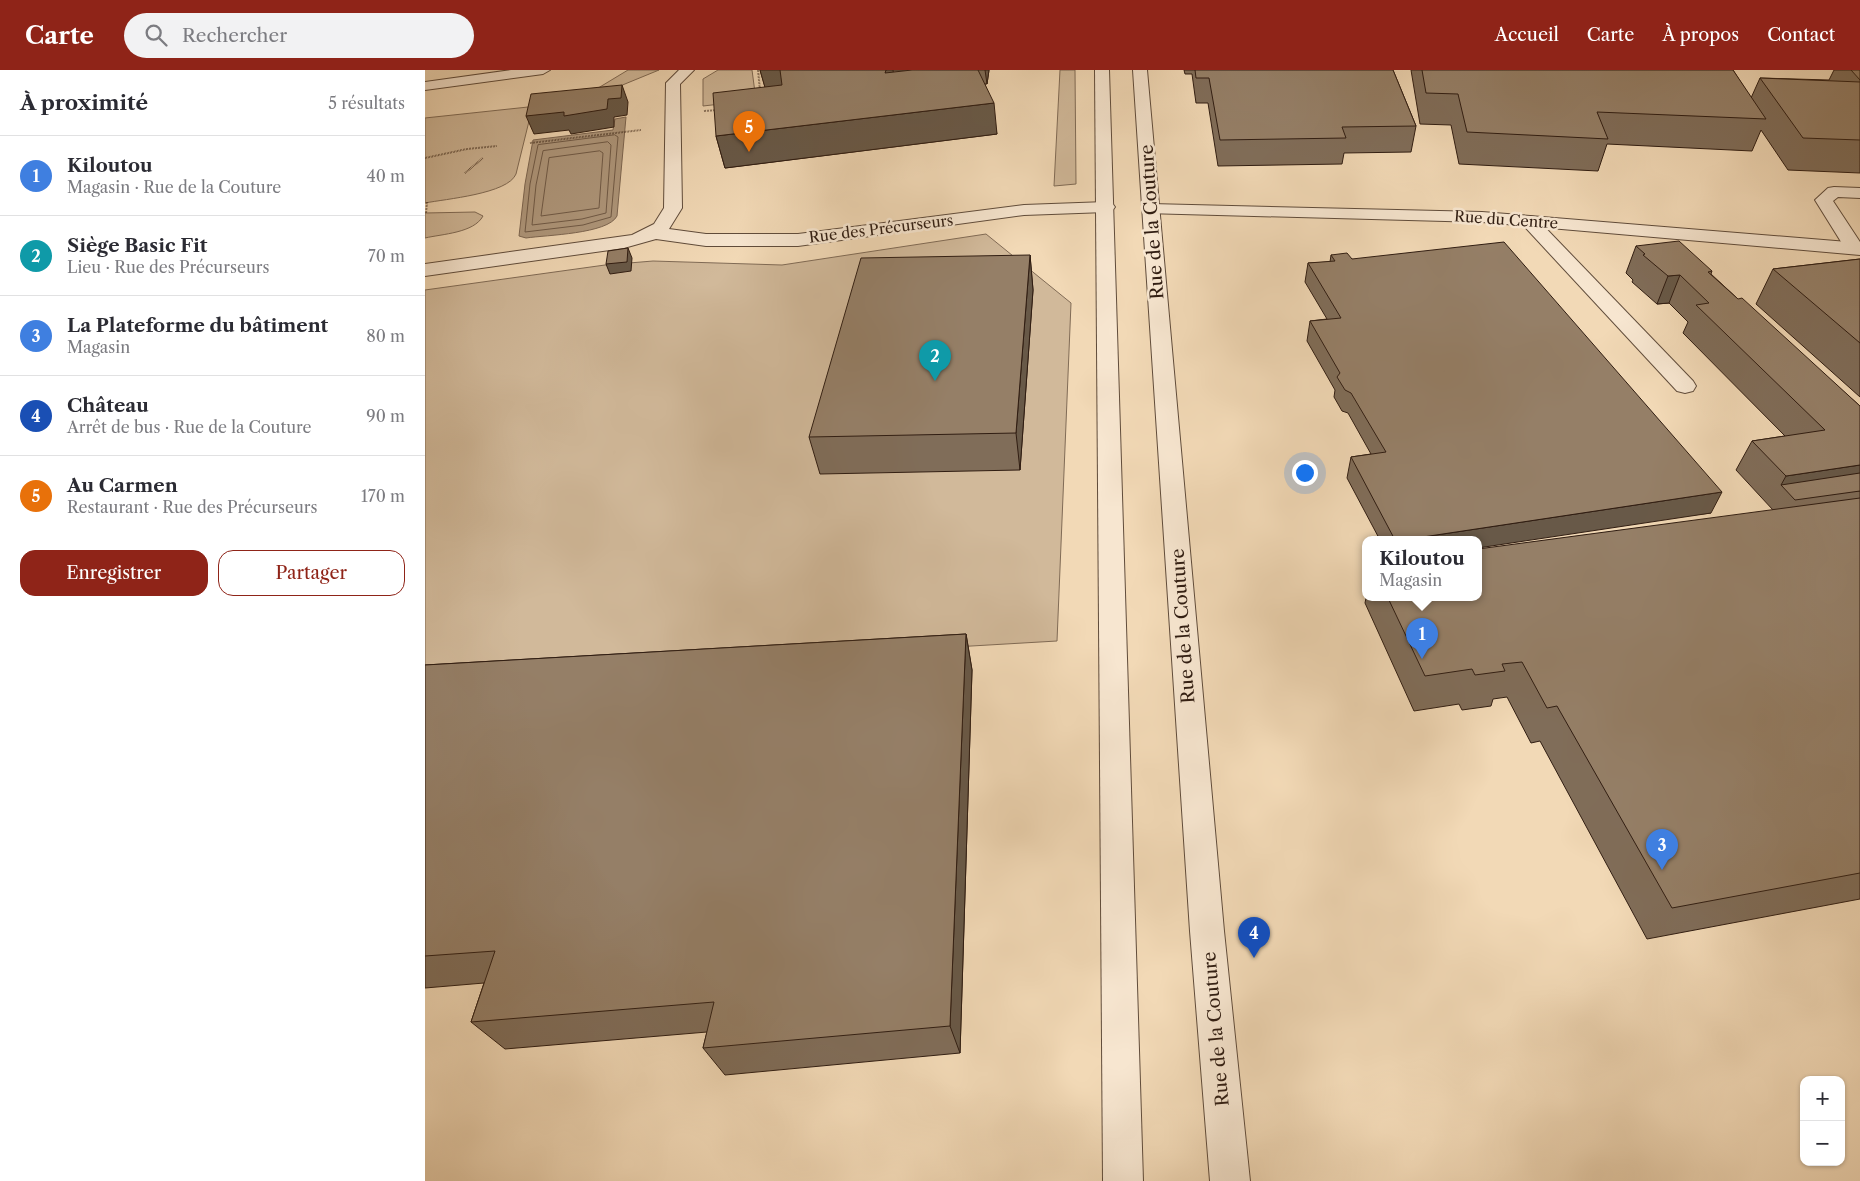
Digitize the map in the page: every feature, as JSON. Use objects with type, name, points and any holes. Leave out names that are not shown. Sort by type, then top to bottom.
[{"type":"street","points":[[425,86],[543,70]]},
{"type":"street","points":[[655,233],[668,222],[673,208],[673,85],[677,78],[687,70]]},
{"type":"street","points":[[1102,70],[1123,1181]]},
{"type":"street","name":"Rue de la Couture","points":[[1140,70],[1207,931],[1230,1181]]},
{"type":"street","points":[[1857,249],[1824,200],[1834,192],[1860,193]]},
{"type":"street","name":"Rue des Précurseurs","points":[[425,270],[624,242],[655,233],[706,240],[798,240],[1024,210],[1106,207]]},
{"type":"street","name":"Rue du Centre","points":[[1151,208],[1454,216],[1529,220],[1857,249]]},
{"type":"street","points":[[1529,220],[1685,386]]},
{"type":"path","points":[[758,70],[761,96]]},
{"type":"path","points":[[696,112],[724,109]]},
{"type":"path","points":[[530,143],[638,130]]},
{"type":"path","points":[[425,158],[497,146]]},
{"type":"path","points":[[465,173],[483,158]]},
{"type":"path","points":[[426,213],[427,202]]},
{"type":"shaded area","points":[[628,70],[659,70],[581,102],[531,113],[516,174],[511,181],[475,195],[425,203],[425,118],[575,102]]},
{"type":"shaded area","points":[[718,70],[752,70],[756,100],[703,106],[703,79]]},
{"type":"shaded area","points":[[1060,70],[1075,70],[1076,184],[1054,186]]},
{"type":"shaded area","points":[[475,212],[483,216],[473,226],[457,232],[425,238],[425,213]]},
{"type":"shaded area","points":[[986,234],[1071,303],[1057,641],[425,678],[425,290],[605,265],[653,261],[782,265]]},
{"type":"water","points":[[626,117],[617,216],[602,227],[576,233],[526,238],[519,236],[525,184],[533,140],[613,130],[615,119]]},
{"type":"building","points":[[780,70],[886,70],[885,73],[912,70],[978,70],[994,103],[716,136],[713,93],[782,85]]},
{"type":"building","points":[[1195,70],[1393,70],[1416,126],[1342,127],[1346,138],[1220,140],[1209,78],[1196,78]]},
{"type":"building","points":[[1422,70],[1733,70],[1766,119],[1597,112],[1608,139],[1467,132],[1458,94],[1426,93]]},
{"type":"building","points":[[1851,70],[1860,70],[1860,80]]},
{"type":"building","points":[[1760,78],[1860,82],[1860,140],[1803,138]]},
{"type":"building","points":[[622,85],[621,98],[608,99],[607,109],[564,116],[564,112],[526,116],[531,94]]},
{"type":"building","points":[[1679,241],[1712,271],[1708,272],[1738,299],[1742,298],[1860,406],[1860,465],[1786,476],[1752,441],[1825,430],[1696,305],[1709,303],[1680,275],[1668,276],[1643,255],[1645,254],[1636,246]]},
{"type":"building","points":[[1504,242],[1722,492],[1430,536],[1393,536],[1351,457],[1386,452],[1351,393],[1345,390],[1337,377],[1340,373],[1310,321],[1341,318],[1308,263],[1335,261],[1331,255],[1347,253],[1352,259]]},
{"type":"building","points":[[628,248],[627,262],[606,264],[608,251]]},
{"type":"building","points":[[1030,255],[1016,433],[809,437],[861,258]]},
{"type":"building","points":[[1860,259],[1860,343],[1773,269]]},
{"type":"building","points":[[1860,473],[1860,491],[1795,500],[1781,485]]},
{"type":"building","points":[[1860,498],[1860,873],[1672,908],[1557,706],[1547,708],[1522,662],[1502,664],[1505,671],[1475,675],[1472,669],[1425,676],[1389,601],[1482,601],[1482,548]]},
{"type":"building","points":[[966,634],[950,1026],[703,1048],[714,1002],[471,1022],[495,951],[425,956],[425,665]]},
{"type":"place","name":"Au Carmen","points":[[749,152]]},
{"type":"place","name":"Siège Basic Fit","points":[[935,381]]},
{"type":"place","name":"Kiloutou","points":[[1422,659]]},
{"type":"place","name":"La Plateforme du bâtiment","points":[[1662,870]]},
{"type":"place","name":"Château","points":[[1254,958]]}]
